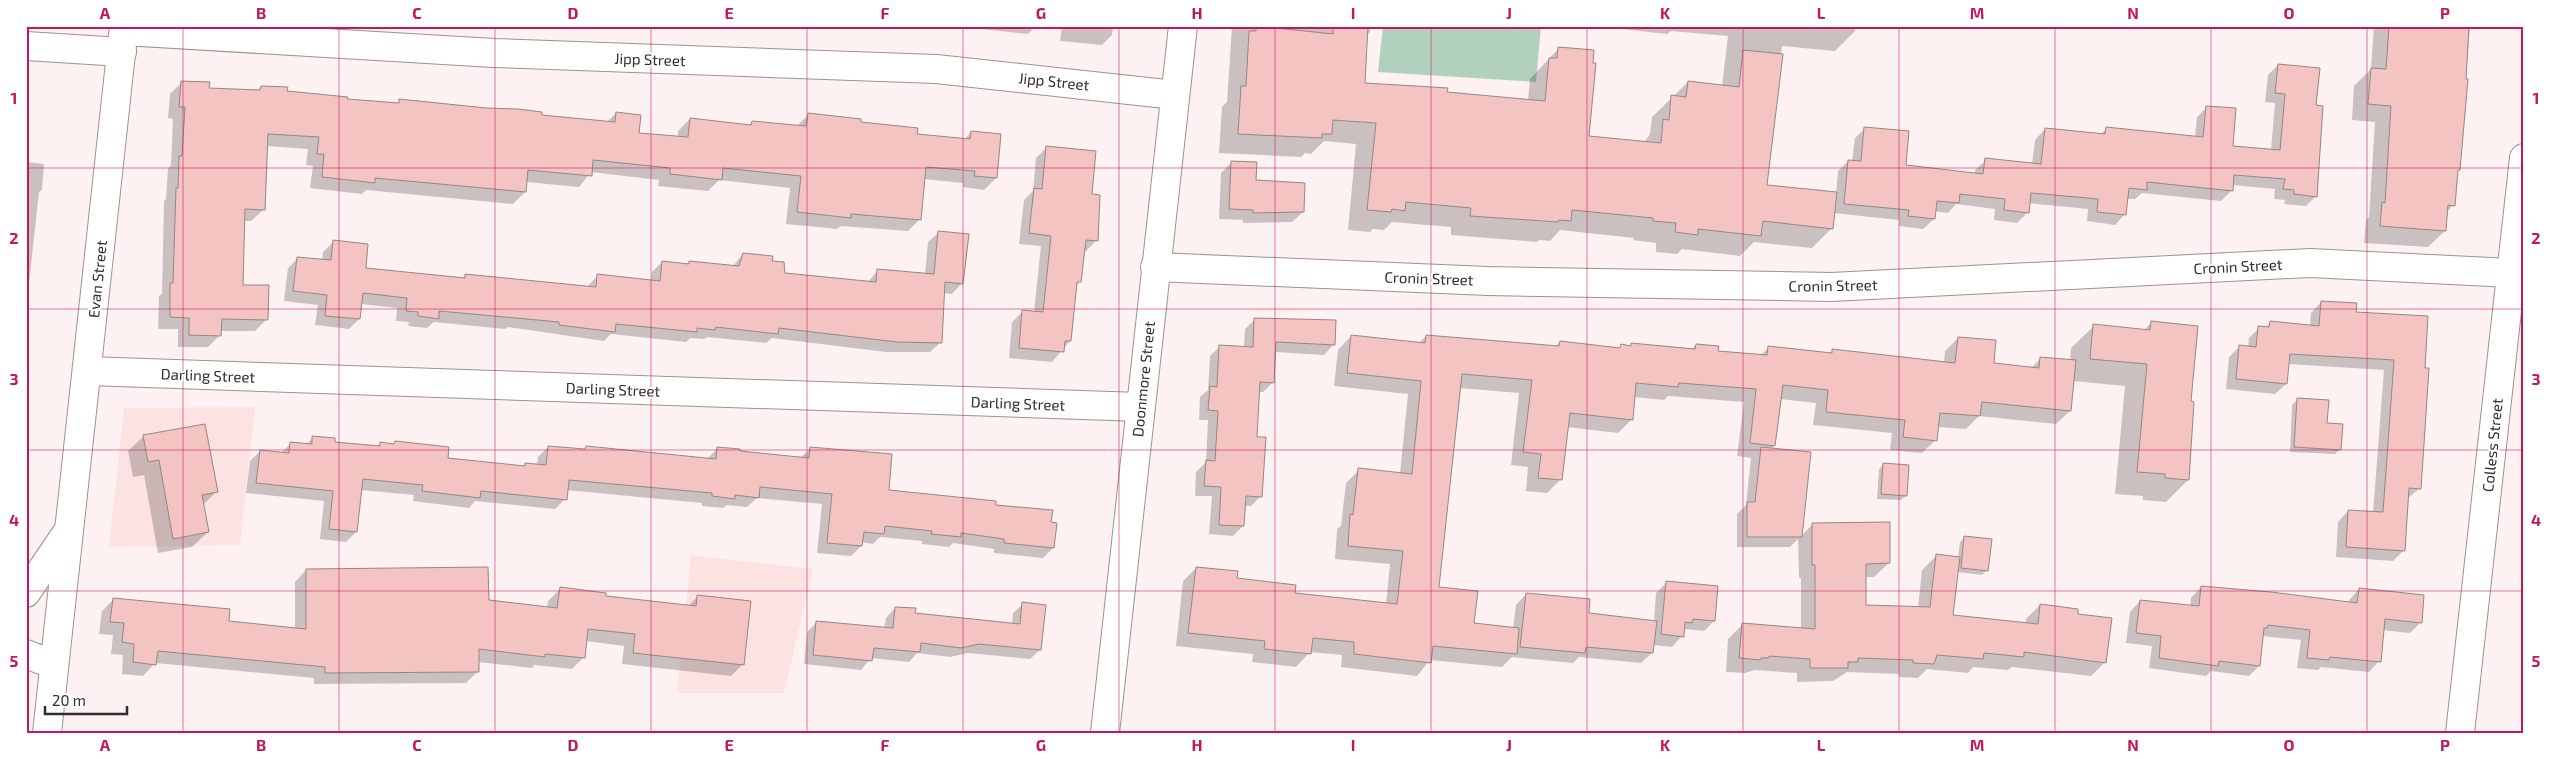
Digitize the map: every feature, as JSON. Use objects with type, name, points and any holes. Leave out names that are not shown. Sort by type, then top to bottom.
[{"type":"street","name":"Doonmore Street","points":[[1105,733],[1183,26]]},
{"type":"street","name":"Jipp Street","points":[[26,46],[123,36],[494,53],[955,70],[1175,95]]},
{"type":"street","name":"Evan Street","points":[[47,733],[123,36]]},
{"type":"street","name":"Colless Street","points":[[2460,733],[2511,273],[2521,209],[2524,158]]},
{"type":"street","name":"Cronin Street","points":[[1155,267],[1488,281],[1832,287],[2310,263],[2511,273]]},
{"type":"street","name":"Darling Street","points":[[87,371],[1140,407]]},
{"type":"street","name":"Evan Street","points":[[26,593],[68,532]]},
{"type":"street","points":[[26,654],[54,665]]},
{"type":"shaded area","points":[[255,407],[240,545],[109,547],[124,408]]},
{"type":"shaded area","points":[[691,555],[813,569],[784,693],[677,693]]},
{"type":"green space","points":[[1383,26],[1541,26],[1536,82],[1378,72]]},
{"type":"building","points":[[1256,26],[1333,34],[1333,26],[1368,26],[1365,83],[1448,88],[1447,92],[1545,101],[1549,58],[1557,58],[1558,47],[1594,50],[1593,63],[1596,63],[1589,136],[1661,143],[1663,119],[1669,120],[1671,95],[1686,97],[1688,81],[1739,87],[1743,50],[1783,54],[1767,185],[1837,192],[1833,229],[1763,221],[1761,236],[1698,229],[1698,235],[1675,232],[1676,223],[1653,221],[1653,218],[1572,210],[1571,221],[1559,220],[1558,222],[1470,216],[1471,208],[1406,202],[1405,211],[1392,209],[1391,212],[1367,210],[1376,123],[1333,120],[1332,134],[1322,134],[1322,138],[1238,134],[1241,86],[1246,86],[1249,31],[1256,31]]},
{"type":"building","points":[[2389,26],[2469,26],[2466,79],[2468,79],[2460,170],[2458,170],[2455,206],[2448,205],[2446,231],[2380,226],[2382,202],[2385,203],[2391,106],[2368,104],[2371,68],[2386,69]]},
{"type":"building","points":[[2278,64],[2320,68],[2316,105],[2323,106],[2317,197],[2294,194],[2294,190],[2283,189],[2285,179],[2234,175],[2233,191],[2147,182],[2147,190],[2129,188],[2126,215],[2097,212],[2098,199],[2031,193],[2029,213],[2004,210],[2005,199],[1960,194],[1959,203],[1937,201],[1935,219],[1908,216],[1909,210],[1844,204],[1848,160],[1861,161],[1864,127],[1909,131],[1906,165],[1983,174],[1985,158],[2041,164],[2045,128],[2105,134],[2106,127],[2203,137],[2206,106],[2236,108],[2233,146],[2280,150],[2285,94],[2275,93]]},
{"type":"building","points":[[181,81],[210,82],[209,88],[260,90],[261,86],[288,87],[287,91],[348,97],[347,99],[399,103],[399,99],[486,108],[518,109],[542,112],[542,115],[615,122],[616,112],[641,115],[639,133],[688,137],[690,118],[751,125],[752,121],[806,126],[808,113],[861,119],[861,122],[918,128],[917,134],[970,139],[971,131],[1001,134],[997,178],[974,176],[975,171],[926,167],[921,220],[851,214],[851,218],[797,212],[801,176],[723,168],[722,180],[670,174],[670,168],[593,160],[592,176],[528,170],[526,192],[375,178],[375,183],[322,177],[324,154],[317,154],[319,137],[268,134],[265,210],[245,209],[243,285],[269,285],[268,320],[222,319],[221,336],[189,335],[189,318],[170,317],[170,283],[173,283],[176,188],[178,188],[179,156],[182,156],[185,107],[179,107]]},
{"type":"building","points":[[1046,146],[1096,151],[1092,194],[1100,195],[1098,241],[1086,240],[1081,282],[1077,282],[1071,341],[1065,341],[1064,352],[1019,348],[1022,310],[1043,312],[1051,236],[1029,233],[1034,188],[1042,189]]},
{"type":"building","points":[[1231,161],[1257,162],[1256,180],[1305,183],[1304,212],[1253,213],[1253,210],[1229,209]]},
{"type":"building","points":[[938,231],[969,234],[963,284],[945,282],[942,343],[897,342],[779,328],[778,334],[716,327],[715,330],[697,328],[697,332],[616,324],[615,332],[559,325],[559,322],[439,311],[439,319],[418,316],[418,312],[406,311],[407,298],[363,293],[360,319],[325,316],[327,295],[293,291],[297,257],[331,260],[333,240],[368,244],[366,268],[465,278],[465,274],[596,287],[597,274],[660,281],[662,261],[689,264],[689,261],[739,266],[743,253],[773,256],[772,261],[784,262],[785,273],[876,282],[877,269],[934,274]]},
{"type":"building","points":[[2321,301],[2357,303],[2356,312],[2428,316],[2425,368],[2429,368],[2421,489],[2409,488],[2405,551],[2346,547],[2348,510],[2383,512],[2394,360],[2290,354],[2287,384],[2236,379],[2239,345],[2256,347],[2258,326],[2269,327],[2270,321],[2319,326]]},
{"type":"building","points":[[1254,318],[1336,320],[1335,345],[1276,342],[1274,383],[1260,382],[1257,437],[1266,437],[1262,497],[1246,496],[1244,526],[1219,525],[1221,487],[1204,486],[1206,460],[1215,461],[1218,411],[1208,410],[1210,386],[1217,387],[1219,345],[1253,347]]},
{"type":"building","points":[[2151,321],[2198,326],[2191,401],[2194,402],[2189,480],[2165,478],[2165,474],[2137,472],[2147,364],[2090,359],[2093,324],[2150,330]]},
{"type":"building","points":[[1351,335],[1425,343],[1426,335],[1559,346],[1560,341],[1620,348],[1621,344],[1631,346],[1631,343],[1695,349],[1696,344],[1719,346],[1718,351],[1767,355],[1768,346],[1832,353],[1832,349],[1955,363],[1958,337],[1996,340],[1994,363],[2039,368],[2040,357],[2076,360],[2071,411],[1982,402],[1980,416],[1940,413],[1937,441],[1903,437],[1905,420],[1826,412],[1828,390],[1783,385],[1775,446],[1750,443],[1756,389],[1679,383],[1678,387],[1636,383],[1633,420],[1570,413],[1562,480],[1538,478],[1541,454],[1523,452],[1532,380],[1462,374],[1439,587],[1478,591],[1474,623],[1519,628],[1517,654],[1433,646],[1431,663],[1354,654],[1354,642],[1313,638],[1311,654],[1264,649],[1265,641],[1188,633],[1196,567],[1238,571],[1237,578],[1296,585],[1295,593],[1397,604],[1403,551],[1348,546],[1350,514],[1353,515],[1358,468],[1412,474],[1421,381],[1347,373]]},
{"type":"building","points":[[2297,398],[2329,400],[2327,423],[2343,424],[2341,450],[2294,447]]},
{"type":"building","points":[[205,424],[218,492],[202,495],[209,532],[173,539],[159,460],[148,462],[143,435]]},
{"type":"building","points":[[312,436],[335,438],[335,442],[380,446],[380,442],[394,444],[395,441],[449,447],[448,458],[525,466],[525,463],[546,465],[548,446],[585,449],[586,446],[716,459],[717,447],[809,458],[810,447],[892,454],[889,490],[996,501],[996,505],[1053,510],[1051,522],[1057,523],[1054,548],[1004,543],[1004,539],[961,533],[961,537],[931,534],[932,531],[885,526],[884,534],[864,532],[862,546],[827,543],[832,494],[760,487],[759,498],[735,495],[735,499],[712,496],[712,493],[569,480],[567,500],[481,491],[480,498],[422,491],[423,485],[363,479],[357,532],[329,529],[333,491],[256,483],[260,450],[289,453],[290,442],[312,444]]},
{"type":"building","points":[[1761,447],[1811,452],[1802,537],[1747,537],[1747,502],[1755,502]]},
{"type":"building","points":[[1883,463],[1909,465],[1907,496],[1881,494]]},
{"type":"building","points":[[1890,522],[1890,563],[1866,564],[1866,605],[1930,607],[1936,554],[1960,557],[1953,615],[2038,624],[2040,604],[2078,609],[2078,614],[2112,618],[2106,663],[2024,652],[2024,657],[1984,653],[1983,659],[1937,655],[1934,664],[1913,663],[1913,660],[1858,658],[1858,662],[1848,662],[1848,668],[1810,668],[1810,659],[1769,656],[1760,660],[1739,658],[1742,623],[1815,629],[1815,565],[1812,565],[1812,523]]},
{"type":"building","points":[[1964,536],[1992,539],[1988,571],[1961,568]]},
{"type":"building","points":[[488,567],[489,600],[557,608],[560,587],[606,593],[606,596],[696,606],[697,595],[751,601],[744,665],[633,653],[635,634],[588,629],[585,658],[545,654],[545,657],[479,649],[479,672],[325,673],[325,667],[158,651],[156,665],[133,662],[134,644],[122,642],[124,623],[110,622],[113,598],[230,609],[229,621],[306,629],[306,569]]},
{"type":"building","points":[[1666,581],[1718,586],[1715,621],[1693,619],[1692,623],[1685,622],[1684,637],[1661,634]]},
{"type":"building","points":[[2201,586],[2271,592],[2357,603],[2359,588],[2424,595],[2422,623],[2385,619],[2381,662],[2330,657],[2329,660],[2307,658],[2310,630],[2268,625],[2267,628],[2264,628],[2260,666],[2219,661],[2218,666],[2159,658],[2161,636],[2136,633],[2140,600],[2199,606]]},
{"type":"building","points":[[1526,593],[1590,599],[1589,613],[1657,621],[1653,653],[1586,647],[1585,653],[1520,647]]},
{"type":"building","points":[[1022,602],[1046,605],[1041,650],[979,644],[961,648],[921,643],[920,652],[874,648],[872,661],[813,655],[816,621],[893,628],[895,607],[916,608],[915,613],[1020,624]]}]
